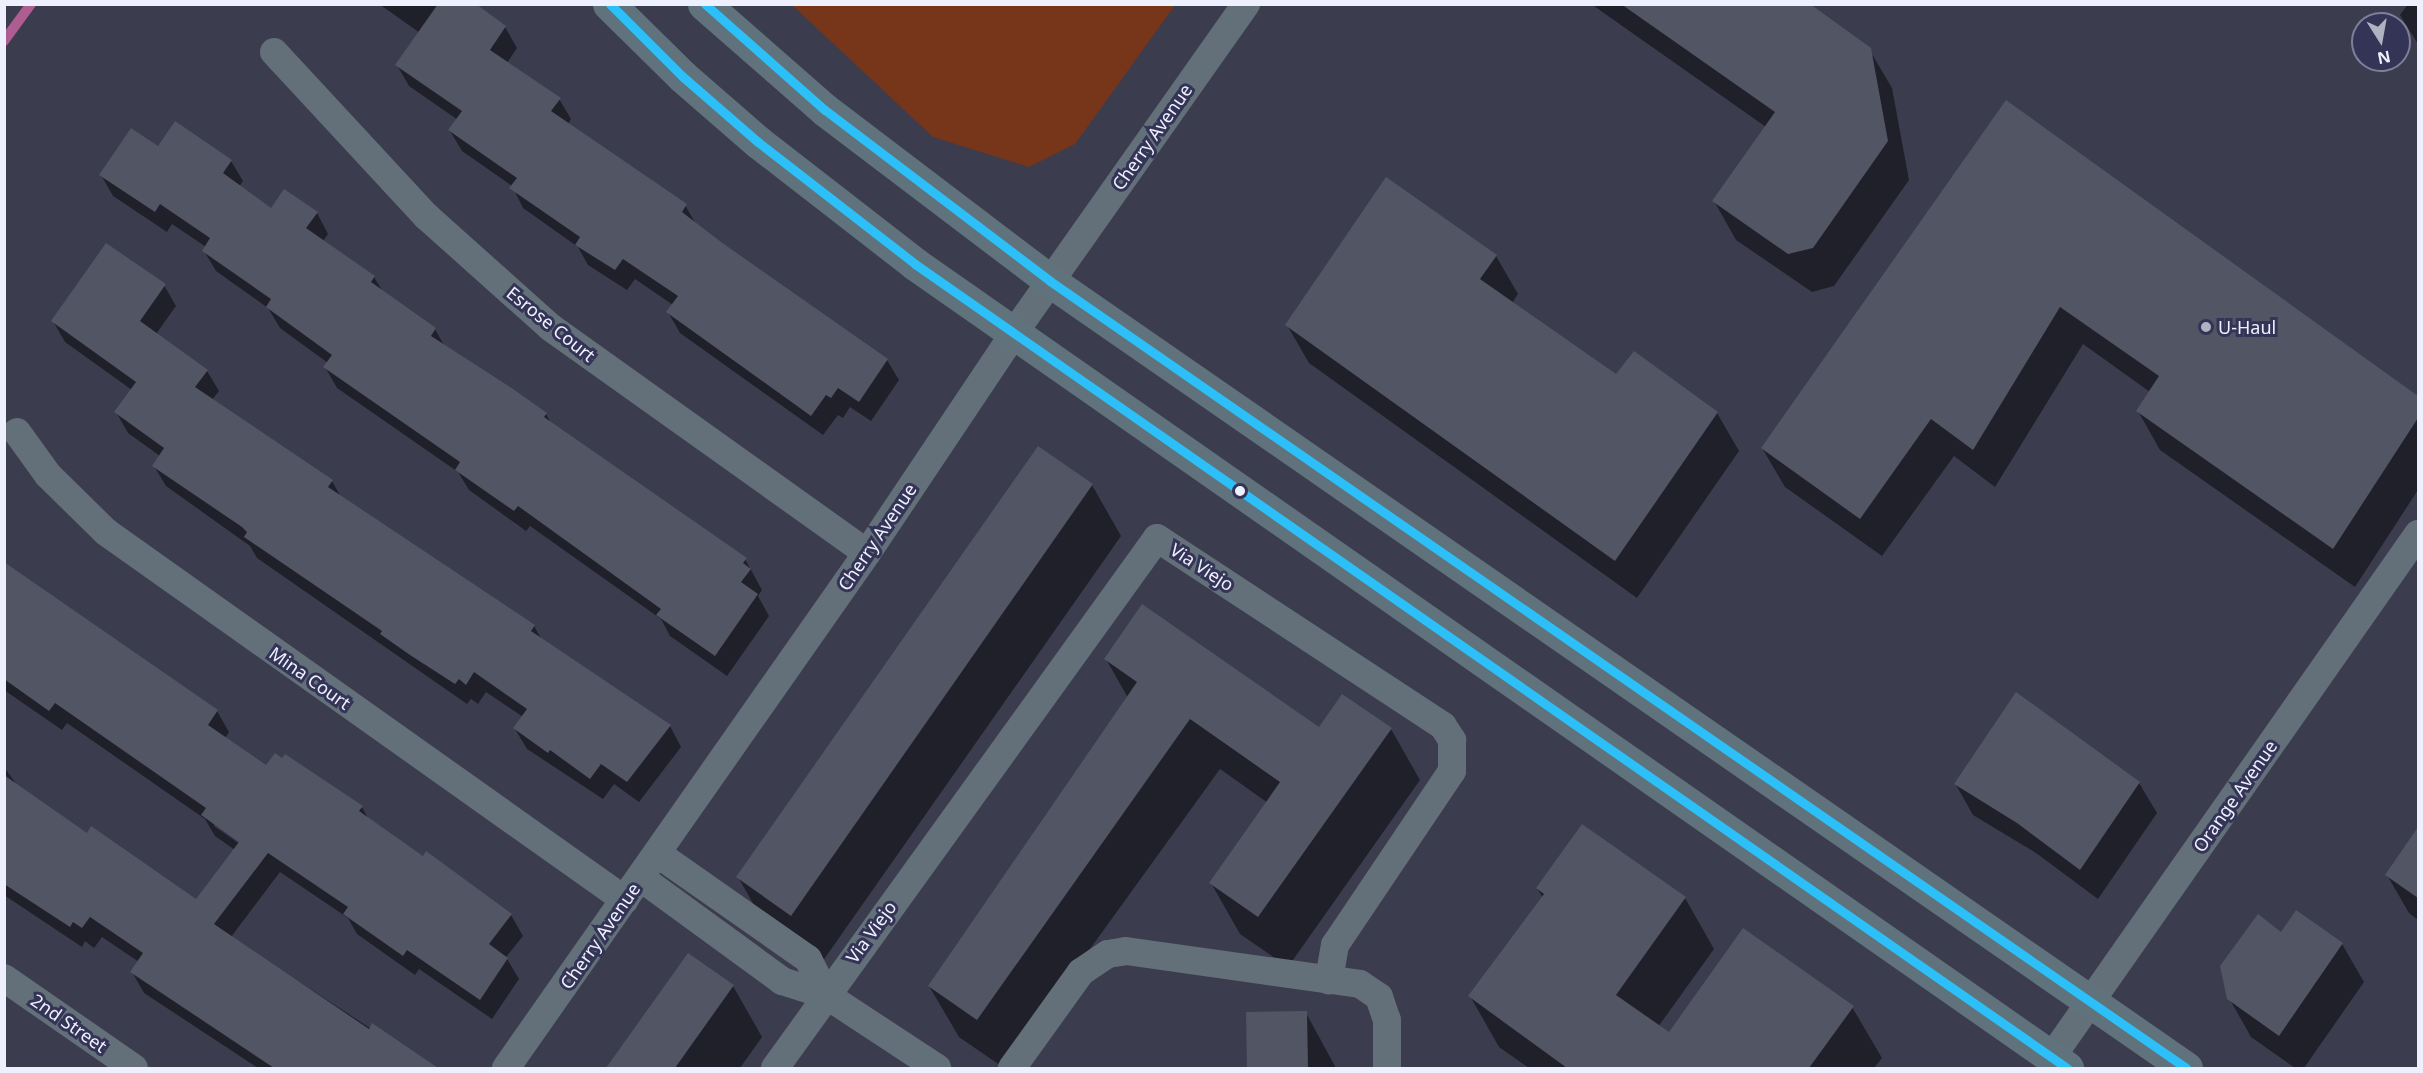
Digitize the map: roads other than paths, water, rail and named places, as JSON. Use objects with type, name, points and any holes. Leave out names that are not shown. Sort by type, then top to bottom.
[{"type":"main road","points":[[609,4],[682,76],[758,142],[915,264],[2059,1063]]},
{"type":"main road","points":[[704,4],[825,110],[1050,281],[2186,1068]]},
{"type":"street","name":"Cherry Avenue","points":[[506,1068],[867,553],[1050,281],[1246,4]]},
{"type":"street","name":"Esrose Court","points":[[274,52],[426,216],[549,327],[867,553]]},
{"type":"street","name":"Mina Court","points":[[17,432],[48,475],[106,532],[633,889]]},
{"type":"street","name":"Orange Avenue","points":[[2059,1063],[2090,1003],[2418,534]]},
{"type":"street","name":"Via Viejo","points":[[775,1068],[826,994],[1157,538],[1443,726],[1452,740],[1452,771],[1335,945],[1329,980]]},
{"type":"street","points":[[658,854],[808,959],[826,994]]},
{"type":"street","points":[[633,889],[782,981],[826,994],[937,1068]]},
{"type":"street","points":[[1012,1068],[1081,972],[1108,954],[1126,951],[1360,984],[1379,997],[1387,1020],[1388,1068]]},
{"type":"street","name":"2nd Street","points":[[4,978],[134,1068]]},
{"type":"waterway","points":[[4,41],[31,4]]},
{"type":"place","name":"U-Haul","points":[[2206,327]]}]
